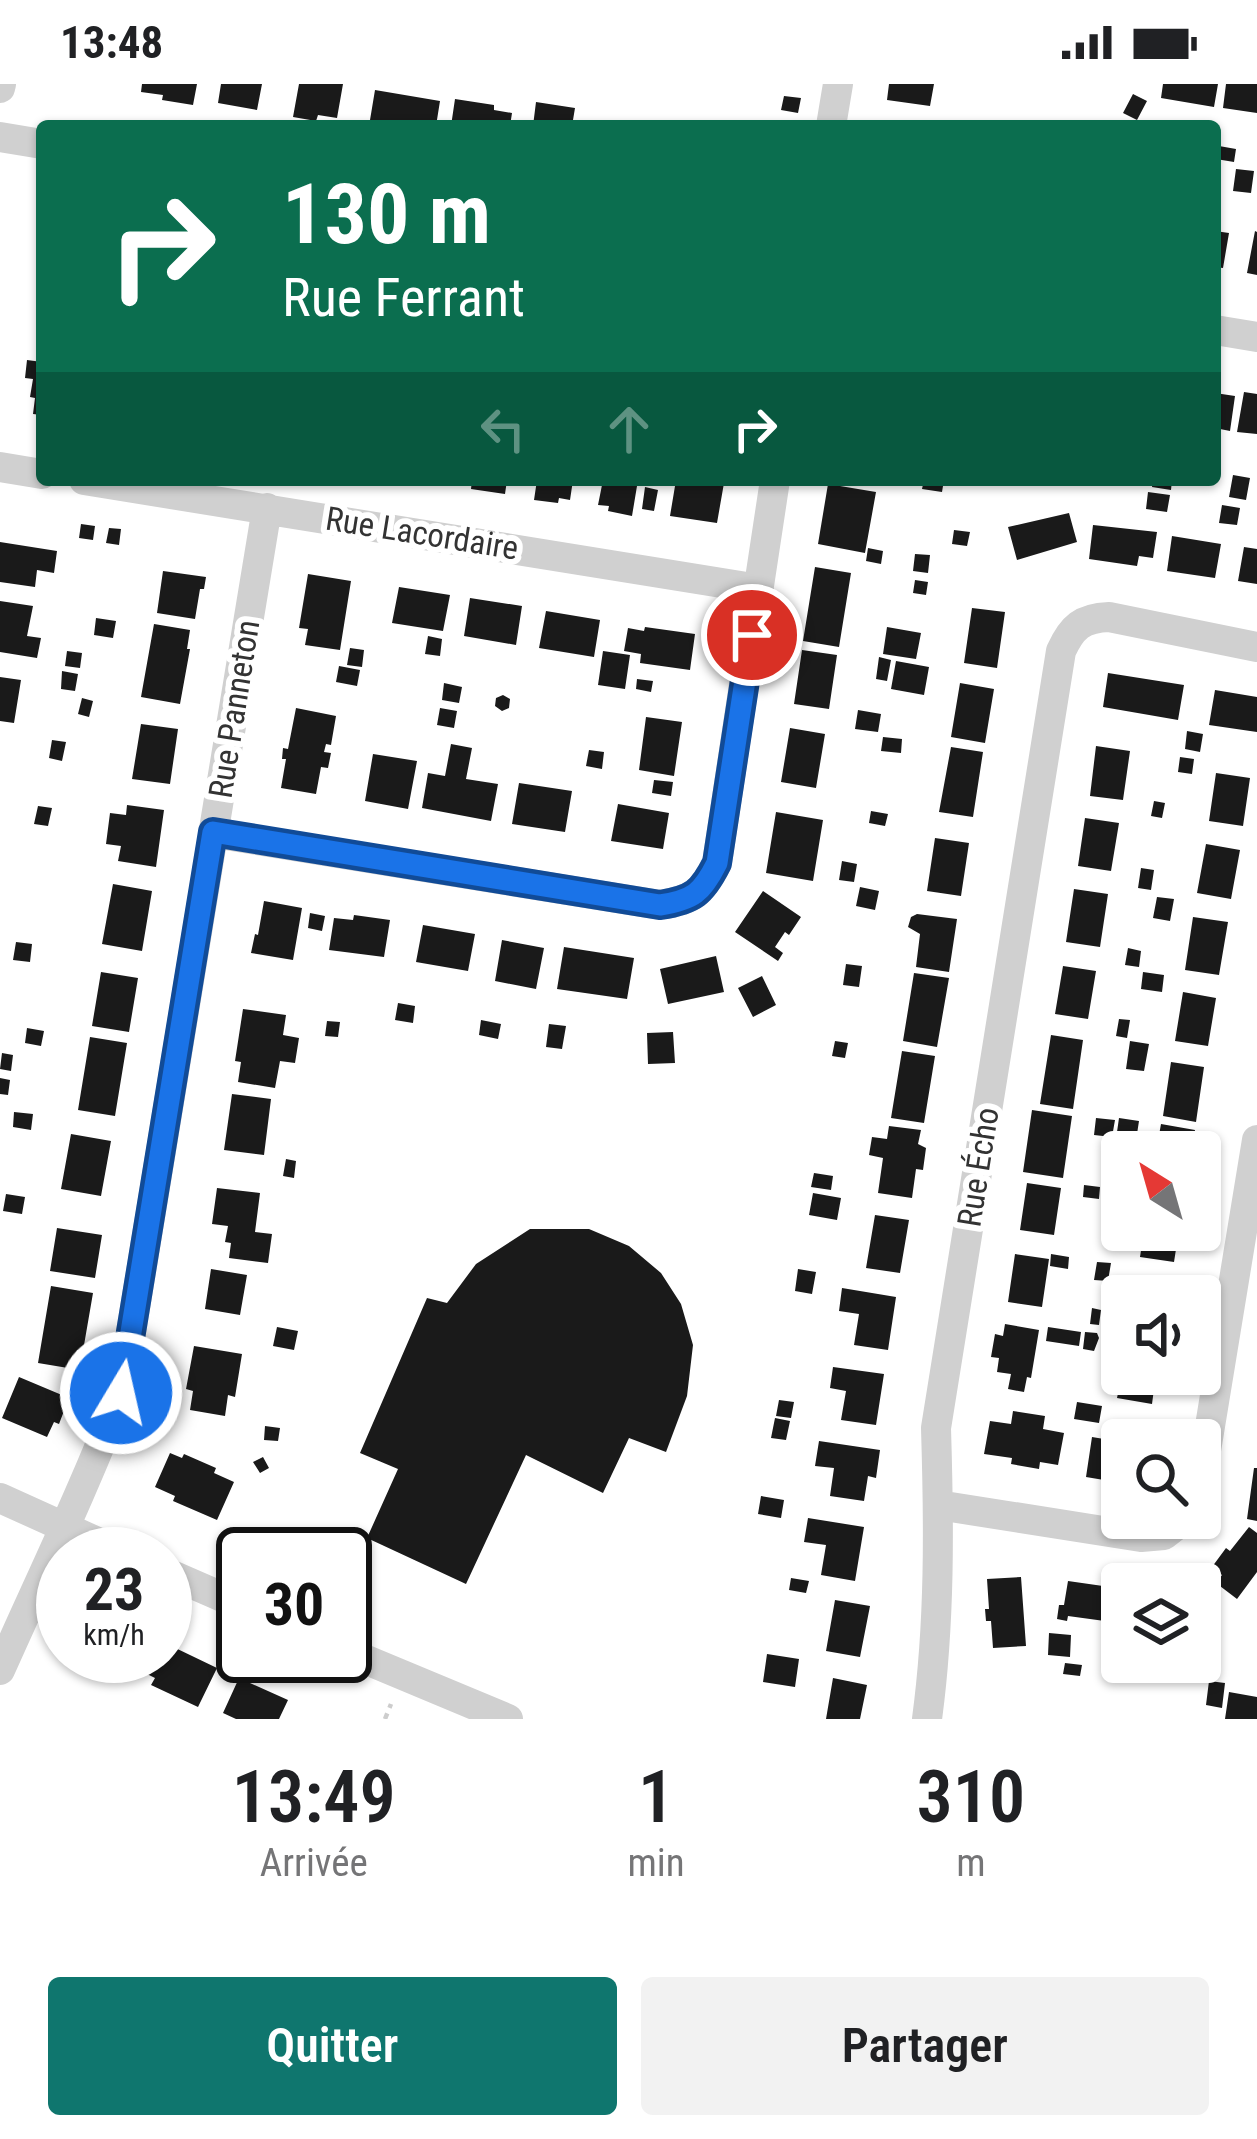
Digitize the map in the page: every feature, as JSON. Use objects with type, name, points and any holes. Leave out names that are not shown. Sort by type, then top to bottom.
[{"type":"street","points":[[831,120],[838,84]]},
{"type":"street","points":[[0,137],[36,143]]},
{"type":"street","points":[[1221,331],[1257,337]]},
{"type":"street","points":[[0,467],[36,473]]},
{"type":"street","name":"Rue Lacordaire","points":[[123,486],[759,589]]},
{"type":"street","points":[[213,832],[660,905],[685,902],[705,886],[717,863],[774,486]]},
{"type":"street","name":"Rue Panneton","points":[[63,1527],[121,1393],[267,508]]},
{"type":"street","name":"Rue Écho","points":[[927,1719],[934,1670],[936,1428],[1061,651],[1078,623],[1095,617],[1257,647]]},
{"type":"street","points":[[1213,1419],[1257,1140]]},
{"type":"street","points":[[0,1498],[63,1527]]},
{"type":"street","points":[[938,1505],[1101,1531]]},
{"type":"street","name":"Rue Panneton","points":[[0,1670],[36,1588]]},
{"type":"street","points":[[372,1663],[508,1719]]},
{"type":"building","points":[[142,84],[197,84],[193,105],[141,92]]},
{"type":"building","points":[[221,84],[262,84],[257,110],[218,103]]},
{"type":"building","points":[[299,84],[343,84],[337,118],[293,117]]},
{"type":"building","points":[[889,84],[934,84],[930,106],[887,100]]},
{"type":"building","points":[[1163,84],[1218,84],[1214,107],[1161,98]]},
{"type":"building","points":[[1226,84],[1257,84],[1257,113],[1223,108]]},
{"type":"building","points":[[375,90],[440,101],[437,120],[370,120]]},
{"type":"building","points":[[1133,94],[1147,101],[1137,120],[1123,113]]},
{"type":"building","points":[[784,96],[801,98],[798,113],[781,110]]},
{"type":"building","points":[[455,99],[512,113],[511,120],[452,120]]},
{"type":"building","points":[[536,102],[575,108],[573,120],[534,120]]},
{"type":"building","points":[[1221,146],[1236,149],[1234,162],[1221,160]]},
{"type":"building","points":[[1236,169],[1254,171],[1251,193],[1233,191]]},
{"type":"building","points":[[1221,232],[1229,233],[1221,268]]},
{"type":"building","points":[[1257,232],[1257,275],[1247,273]]},
{"type":"building","points":[[27,360],[36,361],[36,414],[35,398],[30,397],[33,379],[25,378]]},
{"type":"building","points":[[1244,392],[1257,394],[1257,434],[1237,432]]},
{"type":"building","points":[[1221,394],[1235,396],[1230,431],[1221,429]]},
{"type":"building","points":[[1233,475],[1250,478],[1246,500],[1229,497]]},
{"type":"building","points":[[471,486],[506,486],[505,494]]},
{"type":"building","points":[[536,486],[572,486],[570,500],[534,500]]},
{"type":"building","points":[[602,486],[637,486],[632,516],[598,505]]},
{"type":"building","points":[[675,486],[723,486],[717,523],[670,516]]},
{"type":"building","points":[[828,486],[876,492],[865,553],[818,544]]},
{"type":"building","points":[[923,486],[943,486],[942,492]]},
{"type":"building","points":[[645,487],[658,490],[654,511],[642,509]]},
{"type":"building","points":[[1148,492],[1170,495],[1167,512],[1146,509]]},
{"type":"building","points":[[1222,505],[1240,508],[1237,525],[1219,523]]},
{"type":"building","points":[[1069,513],[1077,542],[1017,560],[1008,527]]},
{"type":"building","points":[[81,524],[95,526],[93,540],[79,538]]},
{"type":"building","points":[[1093,525],[1157,532],[1153,558],[1139,556],[1137,566],[1089,559]]},
{"type":"building","points":[[109,528],[121,529],[119,545],[106,543]]},
{"type":"building","points":[[954,530],[970,532],[967,546],[952,544]]},
{"type":"building","points":[[1172,536],[1221,544],[1215,578],[1167,571]]},
{"type":"building","points":[[0,542],[57,551],[54,573],[37,570],[35,587],[0,582]]},
{"type":"building","points":[[1244,547],[1257,549],[1257,584],[1238,581]]},
{"type":"building","points":[[868,548],[883,551],[881,564],[866,561]]},
{"type":"building","points":[[915,554],[930,555],[928,573],[913,571]]},
{"type":"building","points":[[815,567],[851,573],[839,647],[803,641]]},
{"type":"building","points":[[163,571],[206,577],[195,619],[157,613]]},
{"type":"building","points":[[308,574],[351,581],[340,650],[305,645],[308,629],[299,628]]},
{"type":"building","points":[[915,580],[928,582],[926,595],[913,593]]},
{"type":"building","points":[[399,587],[450,595],[443,631],[392,623]]},
{"type":"building","points":[[470,598],[522,606],[516,645],[464,636]]},
{"type":"building","points":[[0,601],[33,606],[27,636],[41,638],[37,658],[0,652]]},
{"type":"building","points":[[972,608],[1005,612],[997,668],[964,663]]},
{"type":"building","points":[[546,611],[600,620],[594,657],[539,648]]},
{"type":"building","points":[[96,618],[116,621],[113,638],[94,635]]},
{"type":"building","points":[[154,624],[190,630],[180,704],[141,697]]},
{"type":"building","points":[[645,627],[695,634],[690,670],[640,663],[641,654],[624,651],[628,628],[644,631]]},
{"type":"building","points":[[887,627],[921,633],[916,659],[883,654]]},
{"type":"building","points":[[428,636],[442,639],[440,656],[425,654]]},
{"type":"building","points":[[350,648],[364,650],[362,667],[347,665]]},
{"type":"building","points":[[802,650],[837,655],[829,709],[794,704]]},
{"type":"building","points":[[67,651],[82,653],[80,668],[65,666]]},
{"type":"building","points":[[603,651],[630,655],[625,689],[598,685]]},
{"type":"building","points":[[879,657],[891,660],[887,681],[876,679]]},
{"type":"building","points":[[896,661],[929,667],[924,695],[891,689]]},
{"type":"building","points":[[339,666],[360,670],[357,686],[336,682]]},
{"type":"building","points":[[62,671],[78,674],[75,691],[61,689]]},
{"type":"building","points":[[1108,673],[1184,685],[1178,720],[1103,707]]},
{"type":"building","points":[[0,677],[21,680],[14,723],[0,721]]},
{"type":"building","points":[[637,679],[653,681],[651,692],[636,689]]},
{"type":"building","points":[[444,683],[462,687],[459,703],[442,700]]},
{"type":"building","points":[[960,683],[994,689],[985,743],[951,737]]},
{"type":"building","points":[[1215,690],[1257,697],[1257,732],[1209,725]]},
{"type":"building","points":[[82,698],[93,701],[89,717],[78,714]]},
{"type":"building","points":[[496,698],[510,699],[509,708],[502,711],[495,706]]},
{"type":"building","points":[[296,708],[336,716],[331,745],[326,744],[324,752],[331,753],[328,768],[321,767],[316,794],[281,788],[283,748],[288,749]]},
{"type":"building","points":[[440,708],[457,711],[454,728],[437,725]]},
{"type":"building","points":[[858,710],[881,714],[878,732],[855,729]]},
{"type":"building","points":[[646,717],[682,722],[674,776],[639,770]]},
{"type":"building","points":[[141,724],[178,729],[170,784],[132,779]]},
{"type":"building","points":[[790,728],[825,734],[816,788],[781,782]]},
{"type":"building","points":[[1187,731],[1203,734],[1200,752],[1185,749]]},
{"type":"building","points":[[883,737],[902,739],[901,753],[881,751]]},
{"type":"building","points":[[52,740],[66,742],[62,761],[49,758]]},
{"type":"building","points":[[451,744],[472,748],[466,779],[498,784],[491,821],[422,808],[428,773],[445,776]]},
{"type":"building","points":[[1096,746],[1130,751],[1123,800],[1090,796]]},
{"type":"building","points":[[951,747],[983,752],[973,817],[939,812]]},
{"type":"building","points":[[589,750],[604,752],[602,769],[586,766]]},
{"type":"building","points":[[373,754],[417,761],[408,809],[365,801]]},
{"type":"building","points":[[1180,757],[1194,759],[1192,774],[1178,772]]},
{"type":"building","points":[[1216,773],[1250,778],[1243,826],[1209,821]]},
{"type":"building","points":[[654,780],[673,782],[671,796],[652,793]]},
{"type":"building","points":[[519,783],[572,791],[565,832],[512,824]]},
{"type":"building","points":[[1154,801],[1165,803],[1162,818],[1151,816]]},
{"type":"building","points":[[618,804],[669,813],[663,849],[611,841]]},
{"type":"building","points":[[127,805],[164,810],[156,867],[118,861],[121,846],[106,844],[110,813],[126,815]]},
{"type":"building","points":[[38,806],[52,808],[48,826],[34,824]]},
{"type":"building","points":[[871,811],[888,814],[885,826],[869,823]]},
{"type":"building","points":[[776,812],[823,820],[813,881],[766,873]]},
{"type":"building","points":[[1085,818],[1119,823],[1111,871],[1078,866]]},
{"type":"building","points":[[935,838],[969,843],[961,896],[927,891]]},
{"type":"building","points":[[1206,844],[1240,850],[1231,899],[1197,893]]},
{"type":"building","points":[[842,861],[857,864],[854,882],[839,880]]},
{"type":"building","points":[[1141,868],[1154,870],[1151,890],[1138,888]]},
{"type":"building","points":[[113,884],[152,891],[142,951],[102,944]]},
{"type":"building","points":[[860,887],[879,891],[875,910],[856,906]]},
{"type":"building","points":[[1074,889],[1108,894],[1100,947],[1066,942]]},
{"type":"building","points":[[763,891],[801,917],[775,947],[783,953],[778,961],[735,932]]},
{"type":"building","points":[[1157,897],[1174,899],[1170,921],[1153,918]]},
{"type":"building","points":[[264,901],[302,908],[293,960],[251,953]]},
{"type":"building","points":[[310,913],[325,916],[322,931],[308,928]]},
{"type":"building","points":[[917,914],[957,919],[949,972],[916,967],[920,934],[908,927]]},
{"type":"building","points":[[354,915],[390,920],[384,957],[329,950],[334,918],[353,920]]},
{"type":"building","points":[[1193,917],[1228,922],[1219,975],[1185,970]]},
{"type":"building","points":[[423,925],[475,934],[468,971],[416,962]]},
{"type":"building","points":[[502,940],[544,948],[536,989],[495,981]]},
{"type":"building","points":[[16,942],[32,944],[30,962],[13,960]]},
{"type":"building","points":[[564,947],[634,958],[627,999],[557,989]]},
{"type":"building","points":[[1128,948],[1141,951],[1139,967],[1125,965]]},
{"type":"building","points":[[716,956],[724,992],[668,1004],[660,969]]},
{"type":"building","points":[[846,964],[862,966],[859,987],[843,985]]},
{"type":"building","points":[[1063,966],[1096,971],[1088,1019],[1055,1014]]},
{"type":"building","points":[[101,972],[138,978],[129,1032],[92,1026]]},
{"type":"building","points":[[1143,972],[1164,975],[1162,992],[1141,989]]},
{"type":"building","points":[[914,973],[949,978],[937,1047],[903,1041]]},
{"type":"building","points":[[762,976],[776,1005],[753,1017],[738,988]]},
{"type":"building","points":[[1183,992],[1216,998],[1208,1046],[1175,1041]]},
{"type":"building","points":[[398,1003],[415,1006],[413,1023],[395,1020]]},
{"type":"building","points":[[243,1009],[286,1015],[283,1035],[299,1038],[295,1063],[280,1061],[275,1088],[238,1082],[241,1062],[235,1061]]},
{"type":"building","points":[[1119,1019],[1130,1020],[1127,1038],[1116,1036]]},
{"type":"building","points":[[481,1020],[501,1024],[498,1039],[479,1035]]},
{"type":"building","points":[[327,1021],[340,1022],[338,1037],[325,1036]]},
{"type":"building","points":[[549,1024],[566,1026],[562,1049],[546,1047]]},
{"type":"building","points":[[27,1028],[44,1031],[41,1046],[25,1043]]},
{"type":"building","points":[[673,1032],[675,1063],[648,1064],[647,1033]]},
{"type":"building","points":[[1051,1035],[1083,1040],[1073,1109],[1040,1104]]},
{"type":"building","points":[[90,1037],[127,1043],[115,1116],[78,1110]]},
{"type":"building","points":[[835,1041],[848,1043],[845,1058],[832,1056]]},
{"type":"building","points":[[1130,1041],[1149,1044],[1144,1071],[1126,1069]]},
{"type":"building","points":[[902,1051],[935,1056],[924,1123],[891,1118]]},
{"type":"building","points":[[2,1053],[13,1055],[11,1071],[0,1069]]},
{"type":"building","points":[[1171,1062],[1204,1067],[1196,1122],[1163,1116]]},
{"type":"building","points":[[0,1078],[10,1080],[8,1095],[0,1094]]},
{"type":"building","points":[[232,1094],[271,1099],[264,1155],[224,1150]]},
{"type":"building","points":[[1032,1110],[1072,1116],[1063,1178],[1023,1172]]},
{"type":"building","points":[[14,1112],[33,1114],[31,1130],[13,1127]]},
{"type":"building","points":[[1096,1118],[1115,1120],[1113,1131],[1094,1135]]},
{"type":"building","points":[[1119,1118],[1139,1121],[1137,1131],[1117,1131]]},
{"type":"building","points":[[1161,1124],[1195,1130],[1195,1131],[1160,1131]]},
{"type":"building","points":[[889,1126],[921,1130],[918,1144],[926,1148],[923,1170],[916,1169],[912,1198],[878,1193],[883,1158],[869,1155],[872,1137],[887,1139]]},
{"type":"building","points":[[71,1134],[111,1141],[101,1196],[61,1189]]},
{"type":"building","points":[[286,1159],[296,1161],[294,1178],[283,1176]]},
{"type":"building","points":[[814,1173],[833,1176],[831,1190],[811,1187]]},
{"type":"building","points":[[1027,1183],[1061,1188],[1054,1235],[1020,1230]]},
{"type":"building","points":[[1084,1185],[1100,1187],[1099,1199],[1083,1197]]},
{"type":"building","points":[[217,1188],[260,1193],[255,1232],[272,1234],[268,1263],[229,1258],[228,1226],[212,1224]]},
{"type":"building","points":[[813,1193],[841,1198],[837,1220],[809,1215]]},
{"type":"building","points":[[6,1194],[25,1197],[22,1214],[3,1211]]},
{"type":"building","points":[[875,1215],[909,1220],[900,1273],[866,1268]]},
{"type":"building","points":[[57,1228],[102,1235],[95,1278],[50,1271]]},
{"type":"building","points":[[530,1229],[589,1229],[629,1246],[661,1273],[681,1304],[693,1345],[687,1396],[666,1452],[629,1438],[603,1493],[526,1455],[466,1584],[372,1540],[372,1527],[398,1469],[360,1453],[427,1298],[447,1303],[476,1264]]},
{"type":"building","points":[[1141,1251],[1176,1251],[1174,1262],[1140,1257]]},
{"type":"building","points":[[1015,1254],[1049,1259],[1042,1307],[1008,1302]]},
{"type":"building","points":[[1051,1254],[1069,1257],[1068,1269],[1050,1266]]},
{"type":"building","points":[[1097,1262],[1111,1263],[1109,1275],[1094,1280]]},
{"type":"building","points":[[211,1269],[247,1275],[240,1315],[205,1309]]},
{"type":"building","points":[[798,1269],[816,1272],[812,1294],[795,1291]]},
{"type":"building","points":[[51,1286],[93,1293],[83,1351],[77,1350],[74,1369],[38,1363]]},
{"type":"building","points":[[842,1288],[896,1297],[888,1350],[854,1345],[859,1314],[839,1311]]},
{"type":"building","points":[[1092,1308],[1101,1310],[1099,1325],[1090,1324]]},
{"type":"building","points":[[1005,1324],[1039,1330],[1024,1392],[1008,1389],[1011,1374],[997,1372],[999,1358],[991,1357],[995,1334],[1003,1336]]},
{"type":"building","points":[[277,1327],[298,1331],[294,1350],[273,1346]]},
{"type":"building","points":[[1048,1327],[1081,1332],[1079,1346],[1046,1341]]},
{"type":"building","points":[[1085,1332],[1097,1333],[1094,1351],[1083,1349]]},
{"type":"building","points":[[194,1346],[242,1354],[235,1397],[228,1395],[225,1416],[190,1410],[193,1391],[186,1389]]},
{"type":"building","points":[[833,1367],[884,1374],[876,1425],[841,1420],[846,1391],[830,1388]]},
{"type":"building","points":[[19,1377],[69,1398],[59,1424],[54,1422],[47,1437],[2,1418]]},
{"type":"building","points":[[1118,1395],[1153,1395],[1152,1404]]},
{"type":"building","points":[[779,1400],[794,1402],[791,1418],[776,1416]]},
{"type":"building","points":[[1077,1402],[1102,1406],[1099,1423],[1074,1419]]},
{"type":"building","points":[[1013,1411],[1045,1416],[1043,1429],[1064,1433],[1058,1465],[1040,1462],[1039,1469],[984,1454],[990,1421],[1011,1424]]},
{"type":"building","points":[[775,1418],[790,1421],[786,1440],[771,1438]]},
{"type":"building","points":[[265,1426],[280,1428],[278,1441],[264,1440]]},
{"type":"building","points":[[1092,1437],[1101,1438],[1101,1480],[1086,1477]]},
{"type":"building","points":[[819,1441],[880,1450],[876,1478],[868,1476],[864,1501],[830,1496],[834,1468],[815,1466]]},
{"type":"building","points":[[170,1453],[216,1468],[214,1473],[234,1482],[217,1520],[173,1501],[175,1496],[155,1487]]},
{"type":"building","points":[[263,1457],[269,1468],[260,1473],[253,1462]]},
{"type":"building","points":[[1257,1468],[1257,1521],[1247,1519]]},
{"type":"building","points":[[761,1496],[784,1500],[781,1518],[758,1514]]},
{"type":"building","points":[[808,1518],[864,1527],[855,1581],[821,1575],[826,1545],[804,1542]]},
{"type":"building","points":[[1249,1527],[1257,1533],[1257,1572],[1237,1599],[1221,1587],[1221,1563],[1215,1563],[1226,1548],[1230,1551]]},
{"type":"building","points":[[1021,1577],[1026,1646],[993,1648],[991,1621],[986,1621],[987,1579]]},
{"type":"building","points":[[791,1578],[809,1581],[806,1593],[789,1590]]},
{"type":"building","points":[[1068,1581],[1101,1586],[1101,1620],[1057,1619],[1059,1605],[1064,1605]]},
{"type":"building","points":[[835,1600],[870,1606],[860,1657],[826,1651]]},
{"type":"building","points":[[1049,1633],[1071,1635],[1070,1657],[1048,1655]]},
{"type":"building","points":[[767,1654],[799,1659],[795,1687],[763,1682]]},
{"type":"building","points":[[192,1656],[216,1668],[198,1707],[151,1685],[192,1683]]},
{"type":"building","points":[[1065,1663],[1082,1665],[1080,1676],[1063,1674]]},
{"type":"building","points":[[833,1678],[867,1685],[860,1719],[826,1719]]},
{"type":"building","points":[[237,1683],[250,1683],[288,1700],[279,1719],[236,1719],[223,1713]]},
{"type":"building","points":[[1209,1683],[1225,1683],[1222,1708],[1206,1705]]},
{"type":"building","points":[[1229,1692],[1257,1697],[1257,1719],[1225,1719]]},
{"type":"route","points":[[121,1393],[213,832],[660,905],[685,902],[705,886],[717,863],[752,635]]}]
